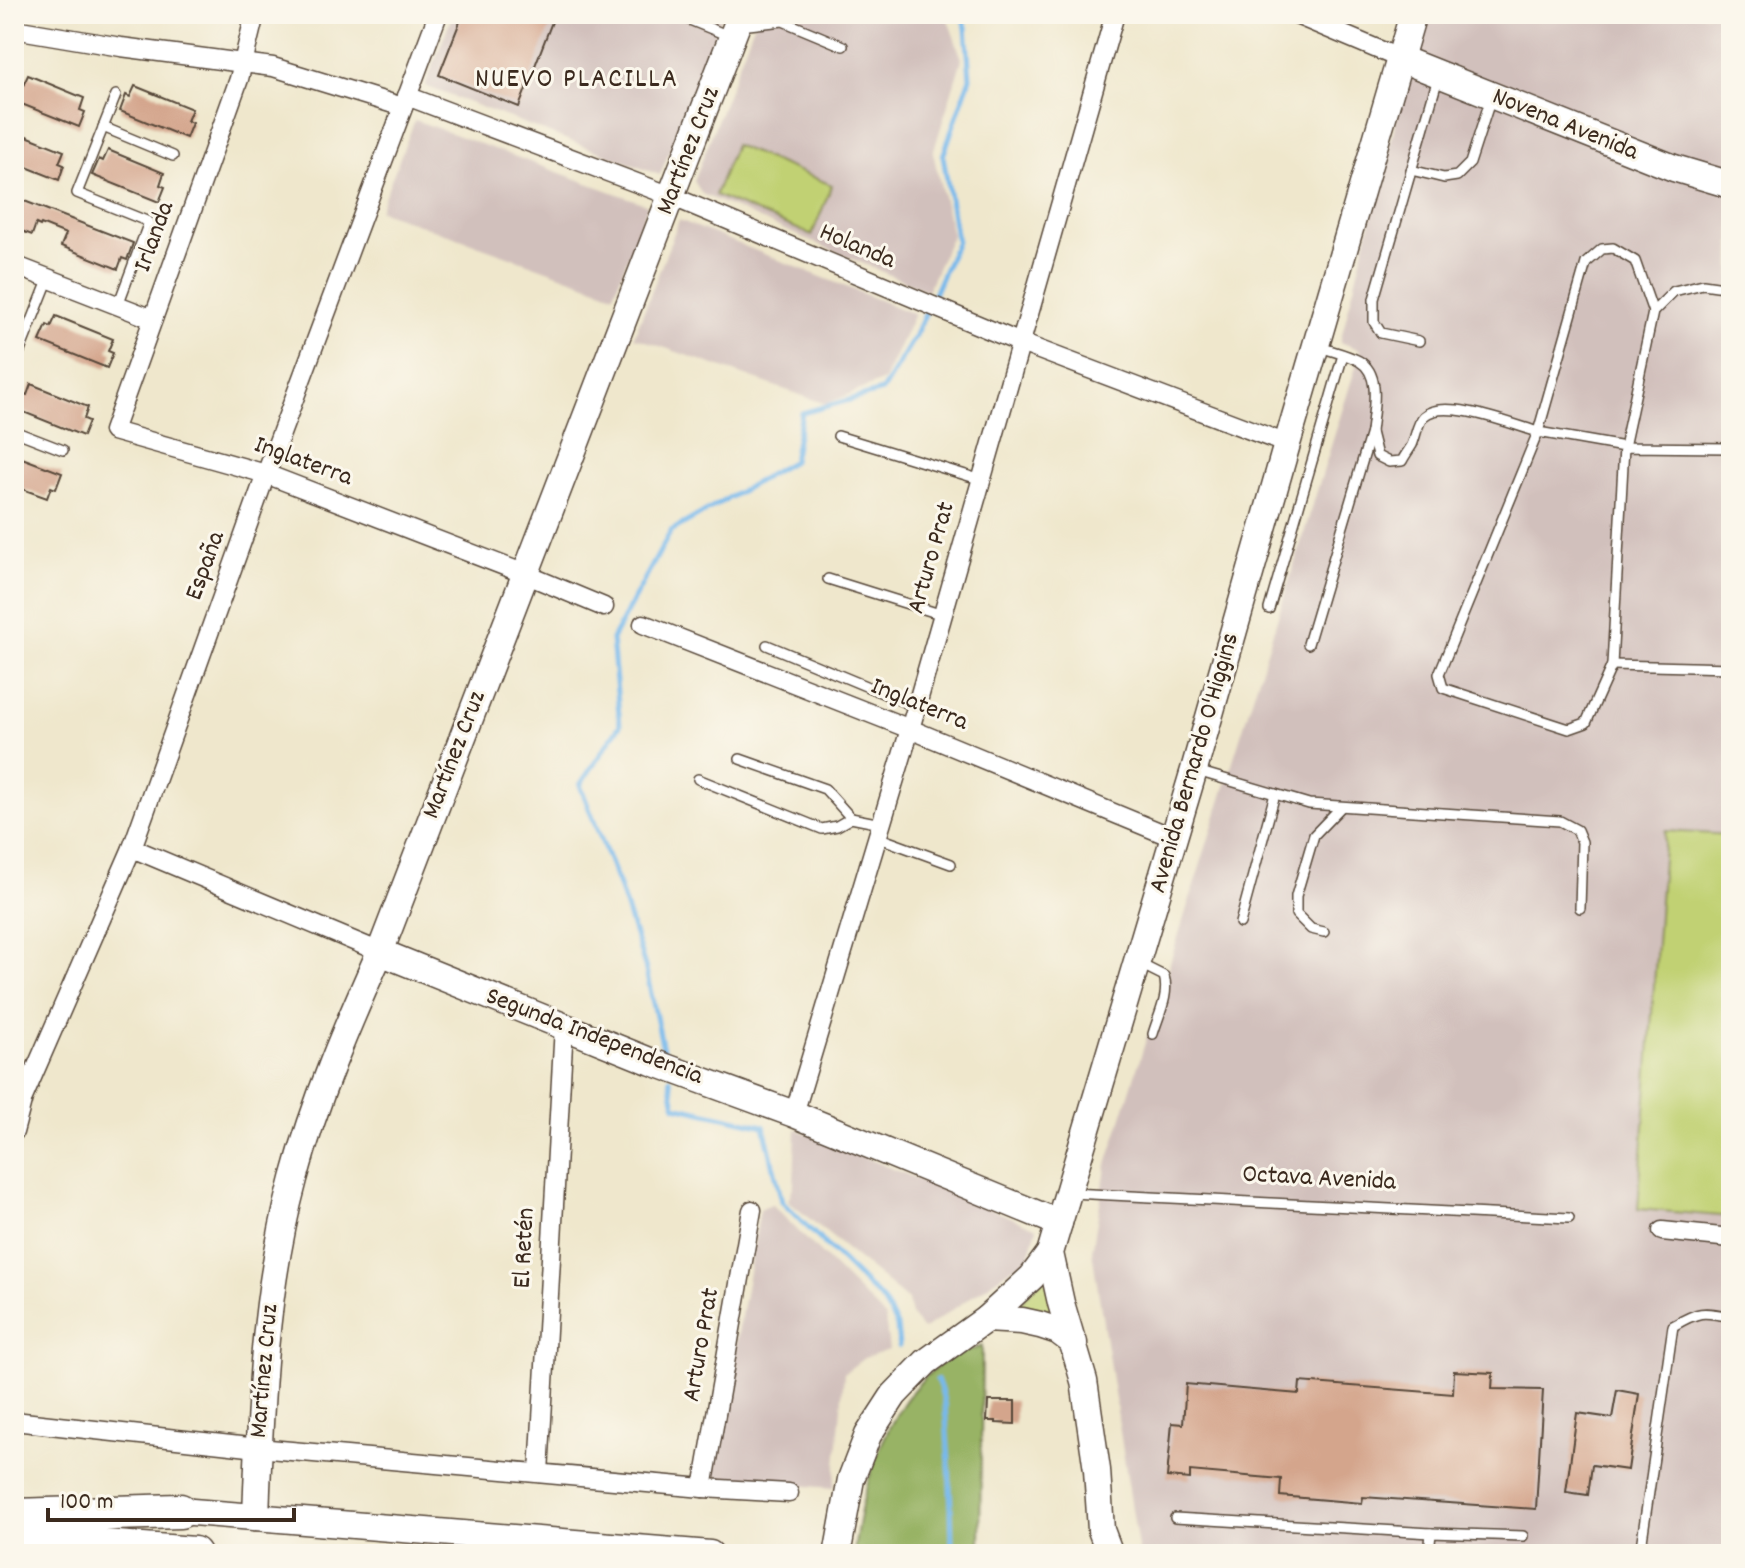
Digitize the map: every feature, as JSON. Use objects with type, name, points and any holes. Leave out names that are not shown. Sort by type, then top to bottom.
[{"type":"highway","points":[[14,1516],[180,1511]]},
{"type":"highway","points":[[14,1540],[194,1554]]},
{"type":"street","name":"Irlanda","points":[[113,431],[244,62],[255,14]]},
{"type":"street","name":"España","points":[[14,1132],[18,1098],[132,848],[266,474],[438,14]]},
{"type":"street","name":"Arturo Prat","points":[[794,1114],[910,729],[1115,14]]},
{"type":"street","points":[[1294,14],[1401,59]]},
{"type":"street","name":"Avenida Bernardo O'Higgins","points":[[1110,1554],[1100,1516],[1092,1424],[1084,1381],[1050,1253],[1413,14]]},
{"type":"street","name":"Martínez Cruz","points":[[256,1517],[268,1315],[277,1255],[293,1182],[323,1086],[380,952],[737,26]]},
{"type":"street","name":"Holanda","points":[[14,29],[273,67],[405,102],[671,196],[1021,343],[1287,444]]},
{"type":"street","name":"Novena Avenida","points":[[1401,59],[1674,168],[1731,185]]},
{"type":"street","points":[[14,265],[153,319]]},
{"type":"street","name":"Inglaterra","points":[[113,431],[266,474],[604,607]]},
{"type":"street","name":"Inglaterra","points":[[643,624],[910,729],[1174,838]]},
{"type":"street","name":"Segunda Independencia","points":[[132,848],[380,952],[652,1062],[794,1114],[1059,1223]]},
{"type":"street","name":"El Retén","points":[[539,1473],[564,1026]]},
{"type":"street","name":"Arturo Prat","points":[[703,1488],[752,1210]]},
{"type":"street","points":[[1662,1231],[1731,1238]]},
{"type":"street","points":[[838,1550],[858,1456],[880,1414],[901,1386],[926,1362],[986,1319],[1032,1277],[1050,1253]]},
{"type":"street","points":[[986,1319],[1040,1325],[1058,1331],[1074,1343]]},
{"type":"street","points":[[14,1421],[258,1448],[789,1493]]},
{"type":"street","points":[[180,1511],[710,1554]]},
{"type":"street","name":"Avenida Bernardo O'Higgins","points":[[1091,1554],[1100,1516]]},
{"type":"lane","points":[[675,14],[737,26],[783,21],[843,46]]},
{"type":"lane","points":[[1419,341],[1381,333],[1374,322],[1374,299],[1440,74]]},
{"type":"lane","points":[[116,95],[77,193],[149,222],[118,305]]},
{"type":"lane","points":[[1411,170],[1444,178],[1457,176],[1470,163],[1492,95]]},
{"type":"lane","points":[[103,127],[173,156]]},
{"type":"lane","points":[[1613,248],[1635,261],[1653,312],[1624,447],[1612,665],[1586,723],[1569,729],[1443,688],[1439,674],[1538,432],[1586,263],[1602,249],[1613,248]]},
{"type":"lane","points":[[14,366],[49,278]]},
{"type":"lane","points":[[1653,312],[1674,291],[1703,284],[1731,288]]},
{"type":"lane","points":[[1308,644],[1371,432],[1374,396],[1372,374],[1361,362],[1317,346]]},
{"type":"lane","points":[[1269,609],[1343,355]]},
{"type":"lane","points":[[1371,432],[1377,456],[1389,462],[1402,461],[1427,413],[1442,410],[1465,411],[1538,432],[1624,447],[1731,448]]},
{"type":"lane","points":[[14,431],[63,450]]},
{"type":"lane","points":[[838,436],[982,480]]},
{"type":"lane","points":[[828,579],[943,615]]},
{"type":"lane","points":[[767,645],[916,707]]},
{"type":"lane","points":[[1612,665],[1731,668]]},
{"type":"lane","points":[[740,759],[825,789],[851,818],[951,864]]},
{"type":"lane","points":[[1194,770],[1309,804],[1560,821],[1577,830],[1582,842],[1580,908]]},
{"type":"lane","points":[[698,779],[822,829],[837,826],[851,818]]},
{"type":"lane","points":[[1240,923],[1275,794]]},
{"type":"lane","points":[[1324,932],[1311,929],[1296,914],[1296,896],[1314,835],[1341,807]]},
{"type":"lane","points":[[1137,962],[1164,976],[1166,983],[1153,1034]]},
{"type":"lane","name":"Octava Avenida","points":[[1068,1193],[1569,1218]]},
{"type":"lane","points":[[1640,1554],[1673,1326],[1690,1316],[1706,1312],[1731,1317]]},
{"type":"lane","points":[[1175,1518],[1523,1536]]},
{"type":"lane","points":[[1429,1554],[1431,1533]]},
{"type":"shaded area","points":[[453,14],[723,14],[660,175],[425,86]]},
{"type":"shaded area","points":[[758,14],[946,14],[962,59],[933,153],[952,235],[927,291],[702,194],[694,181]]},
{"type":"shaded area","points":[[1423,14],[1731,14],[1731,1554],[1139,1554],[1092,1251],[1106,1168],[1361,350],[1340,342]]},
{"type":"shaded area","points":[[415,120],[648,205],[614,294],[379,210]]},
{"type":"shaded area","points":[[679,220],[914,314],[884,380],[826,404],[634,337]]},
{"type":"shaded area","points":[[796,1129],[1037,1228],[1029,1257],[923,1330],[911,1316],[908,1300],[788,1201],[794,1184]]},
{"type":"shaded area","points":[[771,1204],[885,1317],[889,1350],[864,1358],[844,1373],[834,1488],[712,1479],[760,1210]]},
{"type":"green space","points":[[735,145],[832,185],[812,235],[715,195]]},
{"type":"green space","points":[[1665,831],[1731,835],[1731,1217],[1638,1209]]},
{"type":"green space","points":[[1045,1276],[1057,1322],[1016,1307]]},
{"type":"green space","points":[[982,1346],[980,1554],[854,1554],[863,1500],[882,1443],[895,1416],[931,1372],[953,1357]]},
{"type":"building","points":[[463,14],[555,14],[519,107],[439,75]]},
{"type":"building","points":[[28,75],[84,98],[80,110],[85,112],[79,127],[14,101],[19,84],[23,86]]},
{"type":"building","points":[[135,86],[192,109],[187,121],[192,123],[186,138],[120,111],[126,95],[130,97]]},
{"type":"building","points":[[14,131],[64,151],[59,163],[64,165],[59,180],[14,162]]},
{"type":"building","points":[[108,150],[164,173],[160,185],[165,187],[159,202],[92,175],[99,159],[103,161]]},
{"type":"building","points":[[14,197],[133,243],[127,260],[122,258],[118,269],[61,246],[66,234],[41,224],[36,224],[32,235],[14,228]]},
{"type":"building","points":[[56,316],[113,339],[108,351],[113,353],[107,368],[40,341],[47,325],[51,327]]},
{"type":"building","points":[[31,384],[88,407],[84,419],[89,421],[83,436],[16,409],[22,393],[27,395]]},
{"type":"building","points":[[14,455],[62,473],[56,489],[51,487],[47,498],[14,486]]},
{"type":"building","points":[[1454,1371],[1493,1373],[1492,1389],[1543,1390],[1536,1509],[1363,1497],[1362,1503],[1280,1496],[1281,1479],[1190,1471],[1190,1479],[1167,1477],[1172,1423],[1183,1424],[1186,1384],[1299,1394],[1300,1382],[1453,1394]]},
{"type":"building","points":[[1617,1390],[1639,1394],[1628,1470],[1592,1465],[1588,1495],[1566,1492],[1577,1413],[1612,1418]]},
{"type":"building","points":[[988,1401],[1015,1401],[1015,1424],[987,1421]]},
{"type":"waterway","points":[[931,301],[957,241],[943,156],[970,78],[966,27],[961,14]]},
{"type":"waterway","points":[[665,1058],[645,966],[618,883],[580,785],[620,725],[612,639],[671,531],[793,461],[802,413],[882,391],[927,310]]},
{"type":"waterway","points":[[670,1079],[675,1106],[764,1126],[782,1202],[883,1301],[897,1326],[899,1346]]},
{"type":"waterway","points":[[937,1380],[943,1396],[946,1421],[952,1554]]},
{"type":"district","name":"NUEVO PLACILLA","points":[[577,81]]}]
